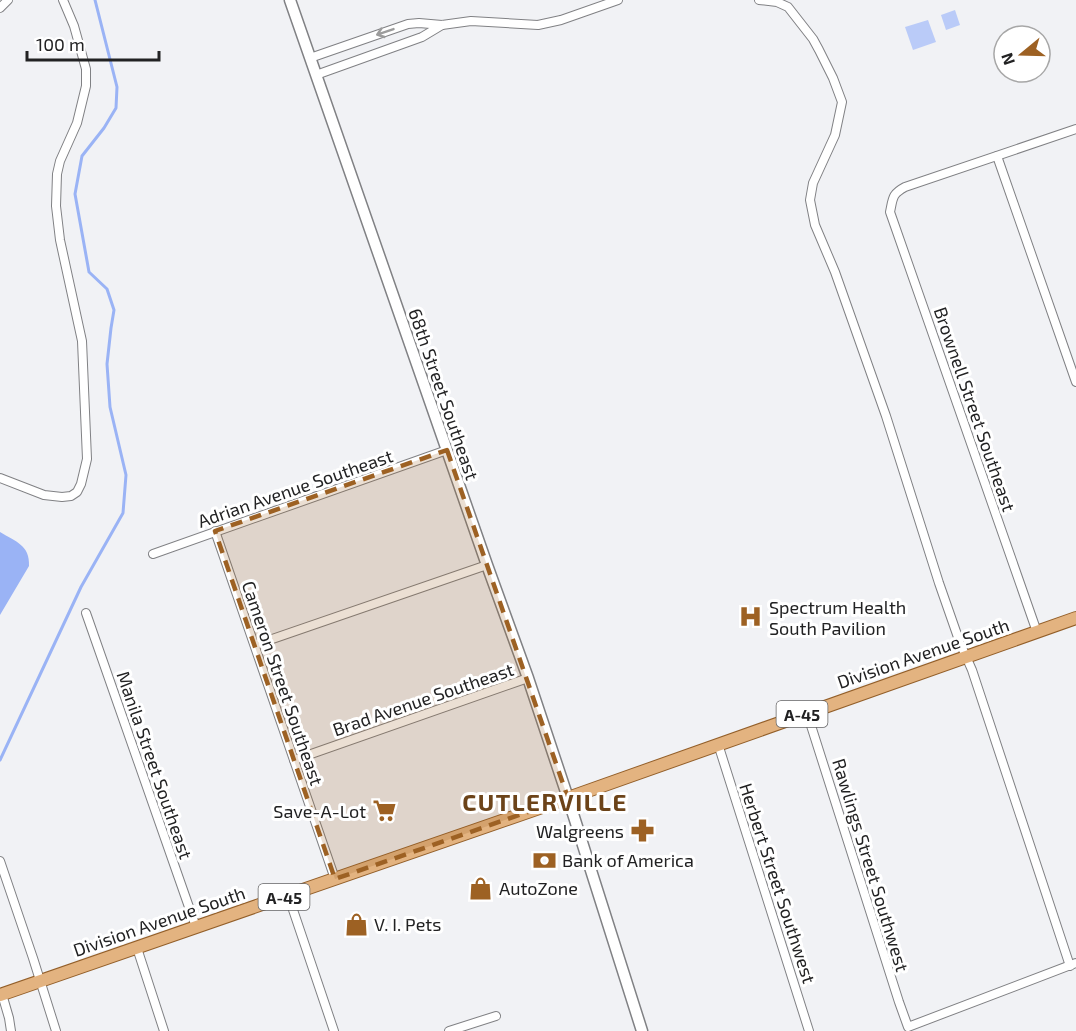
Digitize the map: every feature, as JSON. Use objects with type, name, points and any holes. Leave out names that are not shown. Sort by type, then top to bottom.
[{"type":"main road","name":"68th Street Southeast","points":[[290,0],[528,678],[642,1031]]},
{"type":"main road","name":"Division Avenue South","points":[[1,994],[568,798],[1076,618]]},
{"type":"street","points":[[0,8],[8,0]]},
{"type":"street","points":[[0,478],[44,495],[71,496],[77,492],[81,484],[87,459],[82,341],[60,240],[56,206],[57,174],[60,161],[77,123],[86,86],[86,69],[74,26],[63,0]]},
{"type":"street","points":[[310,58],[408,24],[442,25],[471,21],[546,24],[618,0]]},
{"type":"street","points":[[759,0],[777,2],[788,7],[813,39],[833,78],[842,102],[835,135],[813,183],[810,200],[815,225],[835,272],[886,416],[939,583],[972,670],[1073,965]]},
{"type":"street","points":[[316,75],[422,37],[442,25]]},
{"type":"street","points":[[1076,129],[997,156],[1076,382]]},
{"type":"street","name":"Brownell Street Southeast","points":[[997,156],[905,187],[894,195],[890,212],[1037,632]]},
{"type":"street","name":"Adrian Avenue Southeast","points":[[153,554],[447,450]]},
{"type":"street","name":"Cameron Street Southeast","points":[[215,531],[335,879]]},
{"type":"street","points":[[255,645],[487,565]]},
{"type":"street","name":"Manila Street Southeast","points":[[86,613],[196,927]]},
{"type":"street","name":"Brad Avenue Southeast","points":[[294,760],[528,678]]},
{"type":"street","name":"Rawlings Street Southwest","points":[[807,712],[908,1027],[1073,965]]},
{"type":"street","name":"Herbert Street Southwest","points":[[718,744],[809,1031]]},
{"type":"street","points":[[0,861],[56,1031]]},
{"type":"street","points":[[288,895],[334,1031]]},
{"type":"street","points":[[137,948],[164,1031]]},
{"type":"street","points":[[1,994],[11,1031]]},
{"type":"street","points":[[449,1031],[496,1016]]},
{"type":"highlighted area","points":[[447,450],[568,798],[335,879],[215,531]]},
{"type":"shaded area","points":[[955,10],[960,25],[946,30],[941,15]]},
{"type":"shaded area","points":[[928,20],[936,42],[913,50],[905,27]]},
{"type":"shaded area","points":[[0,532],[21,545],[27,553],[29,566],[0,615]]},
{"type":"waterway","points":[[0,760],[81,587],[123,513],[126,475],[110,407],[107,364],[114,310],[107,289],[89,272],[75,194],[82,156],[116,108],[117,87],[95,0]]},
{"type":"place","name":"Spectrum Health South Pavilion","points":[[751,617]]},
{"type":"place","name":"Save-A-Lot","points":[[384,811]]},
{"type":"place","name":"Walgreens","points":[[642,831]]},
{"type":"place","name":"Bank of America","points":[[544,860]]},
{"type":"place","name":"AutoZone","points":[[481,888]]},
{"type":"place","name":"V. I. Pets","points":[[356,924]]},
{"type":"district","name":"CUTLERVILLE","points":[[545,801]]}]
